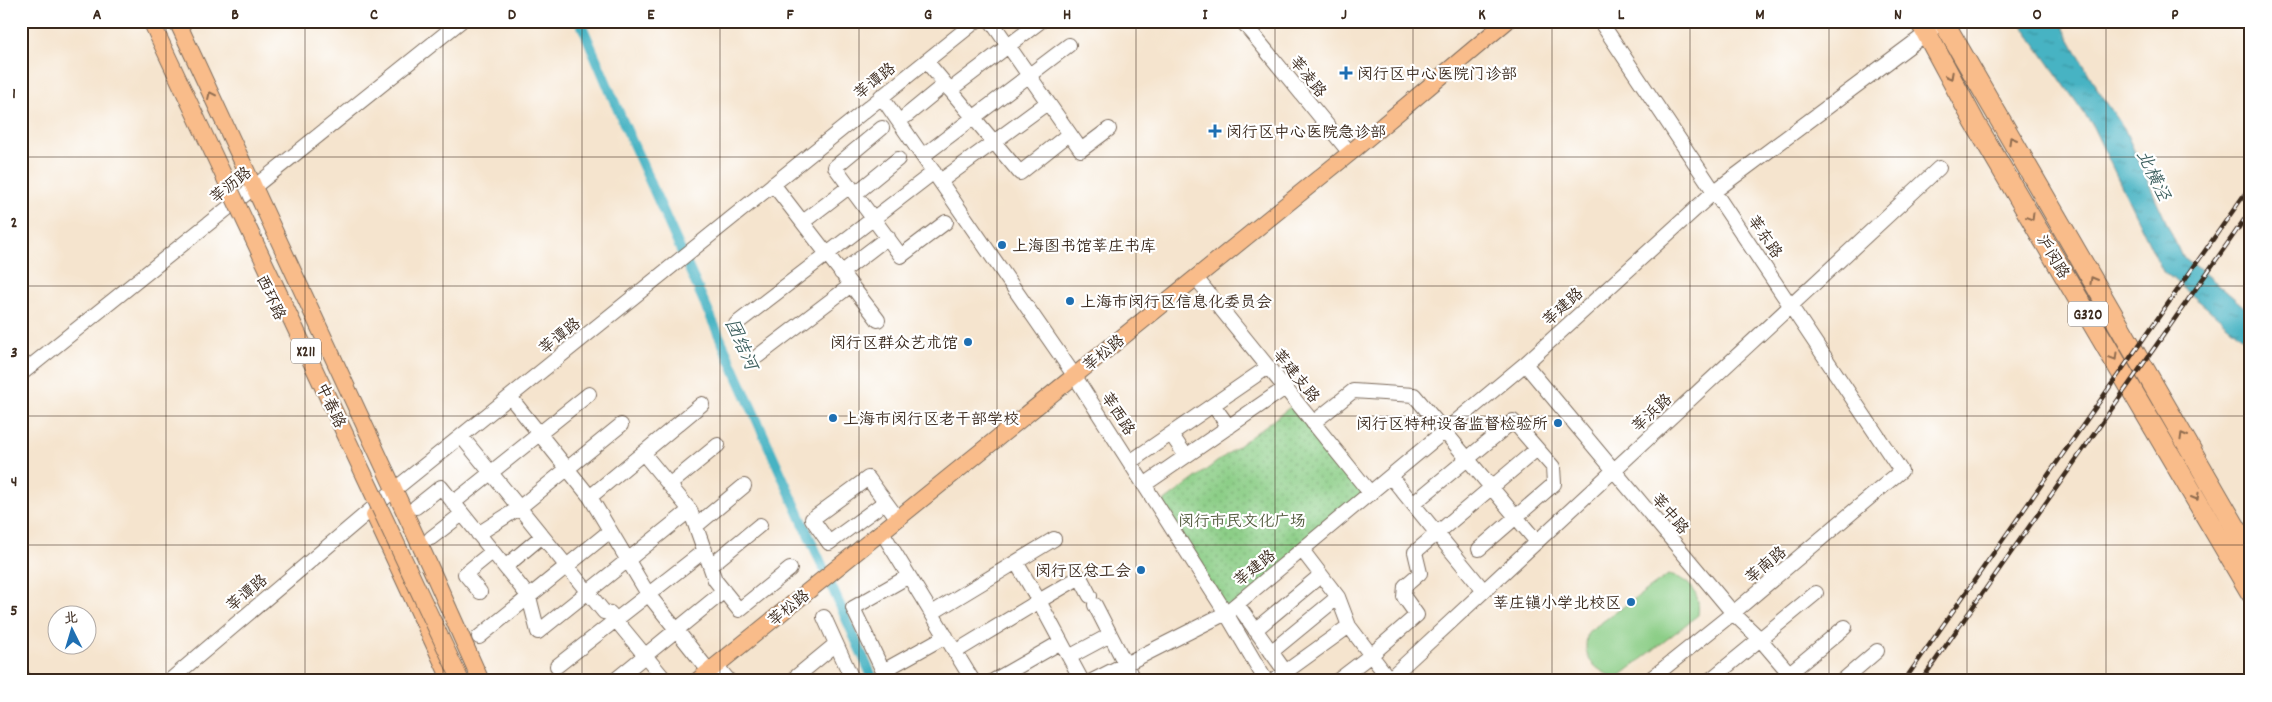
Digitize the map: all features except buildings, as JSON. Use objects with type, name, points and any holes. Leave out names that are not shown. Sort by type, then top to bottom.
[{"type":"highway","name":"沪闵路","points":[[1928,24],[2251,554]]},
{"type":"highway","name":"沪闵路","points":[[1928,24],[1975,123],[2251,593]]},
{"type":"main road","name":"西环路","points":[[144,21],[451,681]]},
{"type":"main road","name":"中春路","points":[[151,21],[461,681]]},
{"type":"main road","name":"中春路","points":[[164,21],[472,681]]},
{"type":"main road","name":"西环路","points":[[177,21],[432,571],[481,681]]},
{"type":"main road","name":"莘松路","points":[[707,672],[1350,154],[1507,21]]},
{"type":"street","name":"莘沥路","points":[[21,374],[461,21]]},
{"type":"street","name":"莘谭路","points":[[169,681],[394,490],[976,21]]},
{"type":"street","points":[[991,21],[1080,150],[1109,129]]},
{"type":"street","points":[[906,116],[1041,21]]},
{"type":"street","name":"莘凌路","points":[[1242,21],[1350,154]]},
{"type":"street","name":"莘东路","points":[[1600,21],[1901,471]]},
{"type":"street","name":"莘建路","points":[[1092,681],[1231,608],[1371,494],[1525,364],[1715,191],[1928,24]]},
{"type":"street","points":[[923,156],[1070,45]]},
{"type":"street","points":[[926,61],[1020,173],[1069,134]]},
{"type":"street","name":"莘西路","points":[[881,96],[923,156],[940,174],[1074,375],[1144,485],[1231,608],[1266,681]]},
{"type":"street","points":[[736,324],[873,218],[940,174],[994,142],[1047,103]]},
{"type":"street","points":[[882,128],[835,166],[902,256],[946,222]]},
{"type":"street","points":[[803,222],[898,159]]},
{"type":"street","name":"莘浜路","points":[[1388,680],[1939,168]]},
{"type":"street","points":[[773,184],[878,320]]},
{"type":"street","points":[[842,272],[888,237]]},
{"type":"street","name":"莘建支路","points":[[1196,278],[1371,494]]},
{"type":"street","points":[[758,356],[851,285]]},
{"type":"street","name":"莘中路","points":[[1525,364],[1733,613],[1760,639],[1788,678]]},
{"type":"street","points":[[1130,462],[1268,367]]},
{"type":"street","points":[[1144,485],[1285,388]]},
{"type":"street","points":[[1314,423],[1353,390],[1414,395],[1537,542]]},
{"type":"street","points":[[431,538],[491,473],[589,394]]},
{"type":"street","points":[[510,397],[590,497],[648,594],[707,672],[729,681]]},
{"type":"street","points":[[590,497],[702,404]]},
{"type":"street","points":[[1213,405],[1228,427]]},
{"type":"street","points":[[1413,504],[1514,421],[1553,467],[1554,484],[1479,548]]},
{"type":"street","points":[[478,534],[520,508],[621,425]]},
{"type":"street","points":[[1171,434],[1186,456]]},
{"type":"street","points":[[461,436],[604,612],[610,614],[616,620],[666,681]]},
{"type":"street","points":[[669,485],[718,445]]},
{"type":"street","points":[[1337,681],[1371,655],[1417,615],[1404,597],[1405,586],[1420,573],[1415,552],[1537,449]]},
{"type":"street","points":[[644,453],[690,510],[715,580],[739,610],[790,569]]},
{"type":"street","name":"莘南路","points":[[1648,681],[1733,613],[1901,471]]},
{"type":"street","points":[[1391,477],[1484,591]]},
{"type":"street","points":[[885,502],[829,543],[812,519],[868,478],[898,519]]},
{"type":"street","points":[[696,526],[744,486]]},
{"type":"street","points":[[416,507],[441,487],[529,597],[538,632],[690,510]]},
{"type":"street","points":[[710,566],[760,525]]},
{"type":"street","points":[[480,637],[610,531]]},
{"type":"street","points":[[882,532],[973,681]]},
{"type":"street","points":[[505,567],[542,536]]},
{"type":"street","points":[[932,613],[1054,539]]},
{"type":"street","points":[[558,666],[705,550]]},
{"type":"street","points":[[1302,550],[1338,597],[1349,626],[1388,680]]},
{"type":"street","points":[[480,592],[465,574],[492,552]]},
{"type":"street","points":[[1016,562],[1082,681]]},
{"type":"street","points":[[1255,630],[1322,575]]},
{"type":"street","points":[[909,576],[853,608],[883,671],[946,636]]},
{"type":"street","points":[[955,652],[1080,577],[1134,681]]},
{"type":"street","points":[[614,681],[724,592]]},
{"type":"street","points":[[1709,681],[1816,593]]},
{"type":"street","points":[[1271,652],[1338,597]]},
{"type":"street","points":[[1231,608],[1255,630],[1289,676]]},
{"type":"street","points":[[824,617],[853,681]]},
{"type":"street","points":[[1273,681],[1289,676],[1349,626]]},
{"type":"street","points":[[1788,678],[1844,627]]},
{"type":"street","points":[[1069,657],[1110,635]]},
{"type":"street","points":[[993,681],[1061,642]]},
{"type":"street","points":[[798,678],[836,644]]},
{"type":"street","points":[[1842,681],[1876,650]]},
{"type":"street","points":[[21,674],[25,681]]},
{"type":"green space","name":"闵行市民文化广场","points":[[1297,402],[1371,494],[1226,613],[1158,506]]},
{"type":"green space","points":[[1668,575],[1682,580],[1692,588],[1698,600],[1698,615],[1616,679],[1601,671],[1591,662],[1588,656],[1586,642],[1588,632]]},
{"type":"water","points":[[2019,21],[2059,21],[2062,25],[2097,89],[2124,128],[2181,255],[2251,313],[2251,345],[2162,270],[2091,123]]},
{"type":"waterway","name":"团结河","points":[[580,21],[621,117],[874,681]]},
{"type":"railway","points":[[1904,681],[2251,185]]},
{"type":"railway","points":[[1921,681],[2251,210]]},
{"type":"place","name":"闵行区中心医院门诊部","points":[[1346,73]]},
{"type":"place","name":"闵行区中心医院急诊部","points":[[1215,131]]},
{"type":"place","name":"上海图书馆莘庄书库","points":[[1002,245]]},
{"type":"place","name":"上海市闵行区信息化委员会","points":[[1070,301]]},
{"type":"place","name":"闵行区群众艺术馆","points":[[968,342]]},
{"type":"place","name":"上海市闵行区老干部学校","points":[[833,418]]},
{"type":"place","name":"闵行区特种设备监督检验所","points":[[1558,423]]},
{"type":"place","name":"闵行区总工会","points":[[1141,570]]},
{"type":"place","name":"莘庄镇小学北校区","points":[[1631,602]]},
{"type":"water label","name":"北横泾","points":[[2154,175]]}]
